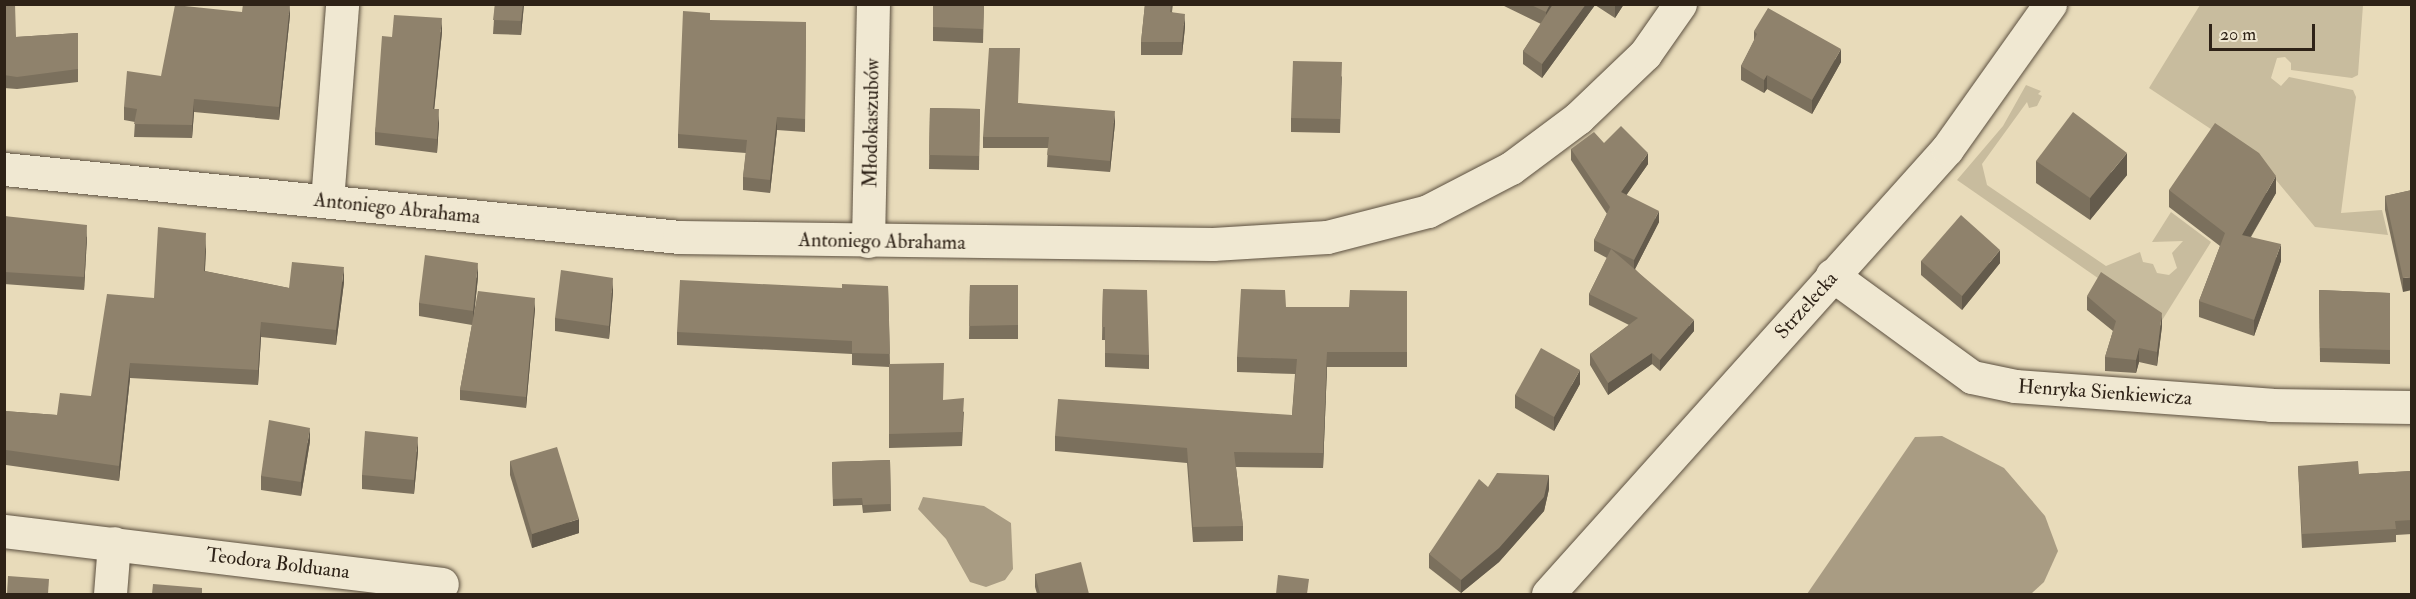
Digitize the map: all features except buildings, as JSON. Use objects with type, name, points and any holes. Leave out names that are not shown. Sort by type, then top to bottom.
[{"type":"street","points":[[327,201],[342,4]]},
{"type":"street","name":"Młodokaszubów","points":[[868,241],[873,4]]},
{"type":"street","name":"Antoniego Abrahama","points":[[4,169],[679,237],[1214,244],[1327,237],[1428,211],[1511,168],[1578,118],[1645,54],[1680,4]]},
{"type":"street","name":"Strzelecka","points":[[1548,594],[1947,149],[2050,4]]},
{"type":"street","name":"Henryka Sienkiewicza","points":[[1832,275],[1972,377],[2015,386],[2271,405],[2412,406]]},
{"type":"street","name":"Teodora Bolduana","points":[[4,531],[442,584]]},
{"type":"street","points":[[110,594],[114,543]]},
{"type":"shaded area","points":[[2200,5],[2363,5],[2358,75],[2352,78],[2291,70],[2291,63],[2285,57],[2277,58],[2271,78],[2281,86],[2289,77],[2353,90],[2356,97],[2341,213],[2382,210],[2388,235],[2315,227],[2262,163],[2149,88]]},
{"type":"shaded area","points":[[2026,85],[2041,91],[2038,94],[2042,96],[2037,106],[2029,108],[2027,102],[1982,164],[1987,185],[2106,266],[2140,252],[2143,262],[2153,264],[2157,273],[2169,275],[2177,268],[2172,253],[2183,241],[2152,242],[2171,212],[2211,242],[2161,322],[1957,180],[2003,126]]},
{"type":"shaded area","points":[[1942,436],[2004,468],[2045,516],[2058,551],[2044,582],[2031,594],[1807,594],[1915,437]]},
{"type":"shaded area","points":[[923,497],[984,506],[1011,523],[1013,569],[1005,580],[986,587],[970,582],[946,539],[918,509]]}]
